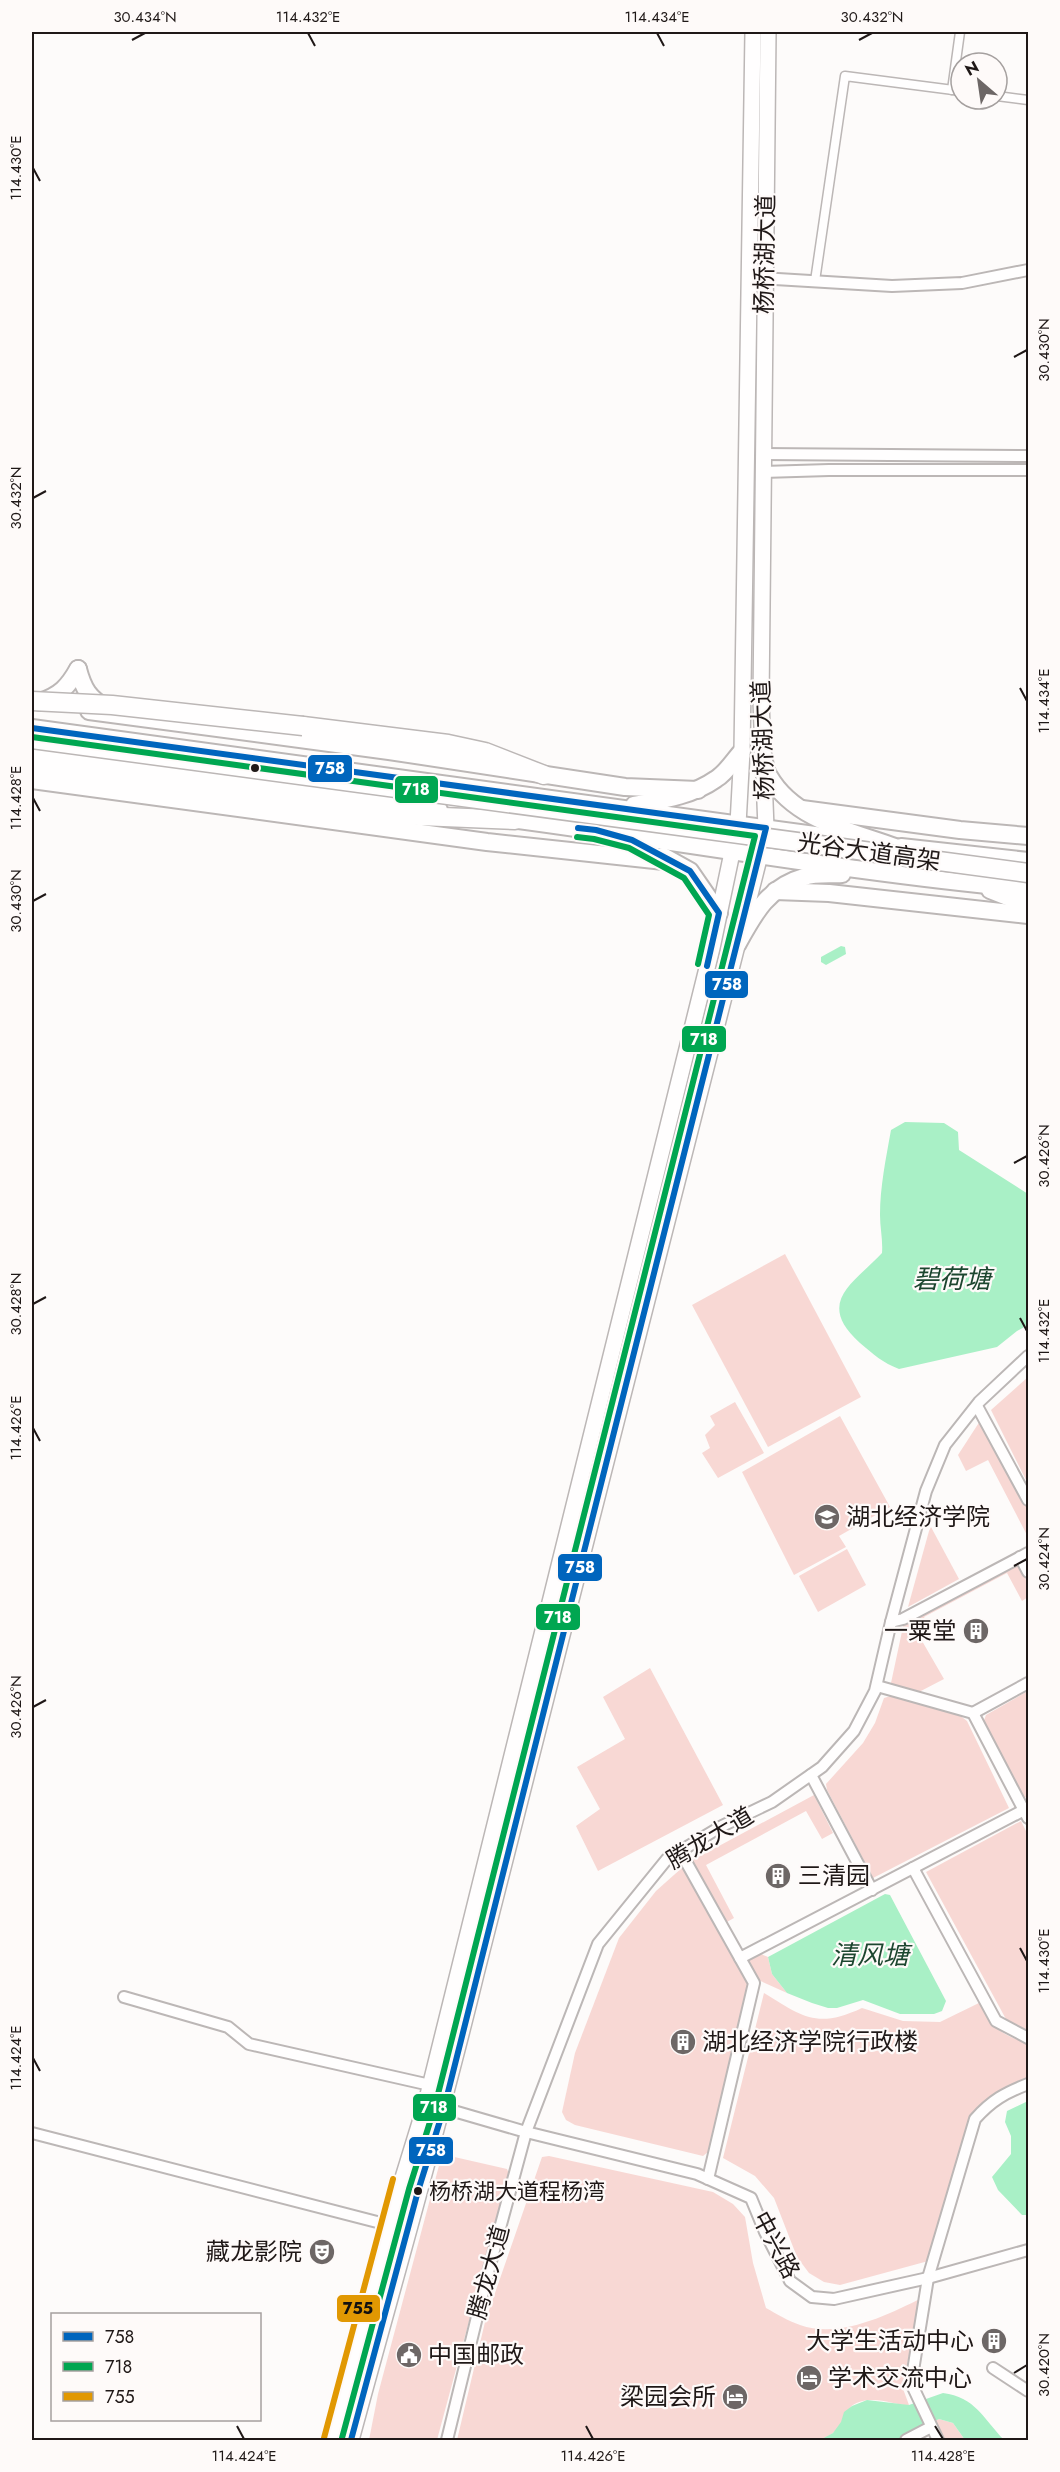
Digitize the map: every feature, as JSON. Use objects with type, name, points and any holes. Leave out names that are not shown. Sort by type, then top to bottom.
[{"type":"highway","points":[[32,703],[112,705],[448,744],[485,752],[544,775]]},
{"type":"highway","name":"光谷大道高架","points":[[32,739],[1029,873]]},
{"type":"highway","name":"光谷大道高架","points":[[32,749],[1029,883]]},
{"type":"highway","points":[[32,771],[395,815],[515,820]]},
{"type":"main road","name":"杨桥湖大道","points":[[333,2440],[390,2226],[426,2103],[719,913],[738,825],[742,751],[753,32]]},
{"type":"main road","name":"杨桥湖大道","points":[[351,2440],[444,2108],[766,828],[762,749],[768,32]]},
{"type":"main road","points":[[32,703],[56,696],[68,686],[78,669],[83,687],[95,701],[124,716]]},
{"type":"main road","points":[[32,703],[419,756],[625,787],[698,790]]},
{"type":"main road","points":[[32,728],[895,847],[1029,861]]},
{"type":"main road","points":[[762,749],[767,774],[783,795],[816,819],[895,847]]},
{"type":"main road","points":[[617,808],[664,800],[698,790],[718,778],[742,751]]},
{"type":"main road","points":[[419,756],[531,796]]},
{"type":"main road","points":[[32,757],[596,830],[732,852],[1029,889]]},
{"type":"main road","points":[[32,780],[487,842],[673,862]]},
{"type":"main road","points":[[801,808],[960,830],[1029,836]]},
{"type":"main road","points":[[596,830],[632,840],[690,871],[719,913]]},
{"type":"main road","points":[[737,945],[757,908],[775,891],[805,876],[885,872]]},
{"type":"main road","points":[[975,884],[1029,905]]},
{"type":"main road","points":[[775,891],[829,893],[1029,915]]},
{"type":"street","points":[[959,51],[960,32]]},
{"type":"street","points":[[815,281],[845,76],[949,90]]},
{"type":"street","points":[[1009,98],[1029,100]]},
{"type":"street","points":[[748,276],[892,286],[962,283],[1029,270]]},
{"type":"street","points":[[763,454],[1029,458],[1028,471],[763,472]]},
{"type":"street","name":"腾龙大道","points":[[447,2440],[486,2280],[526,2132],[598,1944],[667,1859],[722,1826],[772,1802],[822,1767],[854,1731],[877,1686],[891,1622],[926,1491],[945,1445],[977,1406],[1029,1356]]},
{"type":"street","points":[[977,1406],[1029,1500]]},
{"type":"street","points":[[891,1622],[903,1619],[1024,1555],[1029,1572]]},
{"type":"street","points":[[877,1686],[973,1713],[1029,1683]]},
{"type":"street","points":[[740,1958],[1027,1812],[973,1713]]},
{"type":"street","points":[[811,1775],[872,1890]]},
{"type":"street","points":[[680,1851],[754,1983],[708,2179]]},
{"type":"street","points":[[913,1868],[996,2021],[1029,2038]]},
{"type":"street","points":[[124,1997],[228,2027],[249,2044],[430,2085]]},
{"type":"street","points":[[938,2440],[911,2383],[928,2278],[975,2119],[987,2106],[1005,2093],[1029,2084]]},
{"type":"street","name":"中兴路","points":[[426,2103],[526,2132],[697,2174],[752,2198],[765,2232],[790,2281],[812,2297],[834,2299],[928,2278],[1029,2250]]},
{"type":"street","points":[[32,2133],[408,2230]]},
{"type":"street","points":[[993,2367],[1029,2391]]},
{"type":"street","points":[[906,2440],[930,2426]]},
{"type":"shaded area","points":[[785,1254],[861,1397],[768,1447],[692,1305]]},
{"type":"shaded area","points":[[1028,1377],[1028,1484],[991,1410]]},
{"type":"shaded area","points":[[735,1402],[764,1453],[718,1478],[702,1453],[710,1448],[705,1435],[715,1425],[710,1416]]},
{"type":"shaded area","points":[[840,1416],[890,1507],[839,1536],[846,1547],[794,1575],[742,1472]]},
{"type":"shaded area","points":[[980,1421],[1028,1508],[1028,1537],[988,1460],[966,1471],[958,1455]]},
{"type":"shaded area","points":[[931,1527],[959,1579],[908,1607],[929,1531]]},
{"type":"shaded area","points":[[847,1549],[866,1585],[818,1612],[799,1576]]},
{"type":"shaded area","points":[[1018,1564],[1028,1584],[1028,1597],[1022,1601],[1007,1573],[924,1617],[930,1628],[918,1634],[944,1679],[917,1693],[891,1683],[904,1622]]},
{"type":"shaded area","points":[[650,1668],[723,1805],[598,1871],[576,1826],[600,1809],[577,1767],[625,1739],[603,1697]]},
{"type":"shaded area","points":[[1028,1691],[1028,1798],[1019,1796],[983,1723],[986,1715]]},
{"type":"shaded area","points":[[894,1695],[958,1714],[967,1721],[1009,1808],[873,1878],[826,1784],[863,1743],[875,1723],[884,1698]]},
{"type":"shaded area","points":[[814,1795],[833,1833],[822,1839],[806,1811],[706,1865],[734,1918],[725,1923],[691,1861]]},
{"type":"shaded area","points":[[1021,1821],[1028,1835],[1028,2032],[1007,2021],[926,1872]]},
{"type":"shaded area","points":[[684,1866],[749,1983],[708,2152],[703,2156],[575,2125],[566,2120],[562,2112],[575,2053],[619,1938],[656,1891]]},
{"type":"shaded area","points":[[761,1954],[768,1957],[772,1974],[787,1993],[756,1979],[749,1965],[750,1960]]},
{"type":"shaded area","points":[[764,1993],[800,2014],[822,2019],[833,2018],[862,2008],[903,2021],[940,2022],[981,2002],[999,2030],[1010,2037],[1028,2043],[1028,2080],[1010,2085],[991,2097],[971,2116],[932,2260],[840,2285],[824,2282],[809,2273],[797,2257],[774,2198],[755,2176],[723,2158]]},
{"type":"shaded area","points":[[450,2156],[507,2169],[510,2176],[437,2440],[369,2440],[378,2394],[441,2158]]},
{"type":"shaded area","points":[[549,2156],[713,2192],[733,2204],[745,2217],[753,2263],[766,2308],[796,2323],[815,2329],[847,2327],[879,2318],[922,2298],[902,2386],[909,2405],[875,2400],[854,2404],[838,2428],[820,2440],[457,2440],[485,2322],[542,2157]]},
{"type":"shaded area","points":[[939,2419],[953,2423],[965,2440],[944,2440],[934,2421]]},
{"type":"water","points":[[841,946],[845,947],[846,954],[826,965],[821,962],[821,957]]},
{"type":"water","name":"碧荷塘","points":[[905,1122],[944,1123],[958,1132],[959,1150],[1028,1194],[1028,1325],[997,1347],[899,1369],[883,1361],[860,1343],[847,1329],[840,1316],[840,1305],[843,1294],[850,1284],[882,1253],[880,1204],[887,1151],[891,1130]]},
{"type":"water","name":"清风塘","points":[[885,1894],[890,1895],[946,2001],[942,2011],[934,2014],[900,2014],[863,2000],[837,2008],[828,2008],[787,1993],[772,1974],[768,1957]]},
{"type":"water","points":[[1028,2101],[1028,2215],[1022,2215],[998,2190],[992,2177],[1011,2154],[1011,2136],[1005,2122],[1007,2111]]},
{"type":"water","points":[[943,2393],[954,2395],[971,2404],[1004,2440],[965,2440],[953,2423],[939,2419],[896,2440],[820,2440],[833,2433],[841,2422],[844,2412],[867,2400],[909,2405]]},
{"type":"transit line","name":"758","points":[[32,728],[766,828],[444,2108],[418,2191],[351,2440]]},
{"type":"transit line","name":"718","points":[[32,737],[755,836],[435,2106],[409,2189],[342,2438]]},
{"type":"transit line","name":"758","points":[[578,828],[596,830],[632,840],[690,871],[719,913],[707,966]]},
{"type":"transit line","name":"718","points":[[577,837],[629,848],[684,878],[709,915],[698,964]]},
{"type":"transit line","name":"755","points":[[324,2438],[393,2179]]},
{"type":"place","name":"湖北经济学院","points":[[827,1517]]},
{"type":"place","name":"一粟堂","points":[[976,1631]]},
{"type":"place","name":"三清园","points":[[778,1876]]},
{"type":"place","name":"湖北经济学院行政楼","points":[[683,2042]]},
{"type":"place","name":"杨桥湖大道程杨湾","points":[[418,2191]]},
{"type":"place","name":"藏龙影院","points":[[322,2252]]},
{"type":"place","name":"大学生活动中心","points":[[994,2341]]},
{"type":"place","name":"中国邮政","points":[[409,2355]]},
{"type":"place","name":"学术交流中心","points":[[809,2378]]},
{"type":"place","name":"梁园会所","points":[[735,2397]]}]
